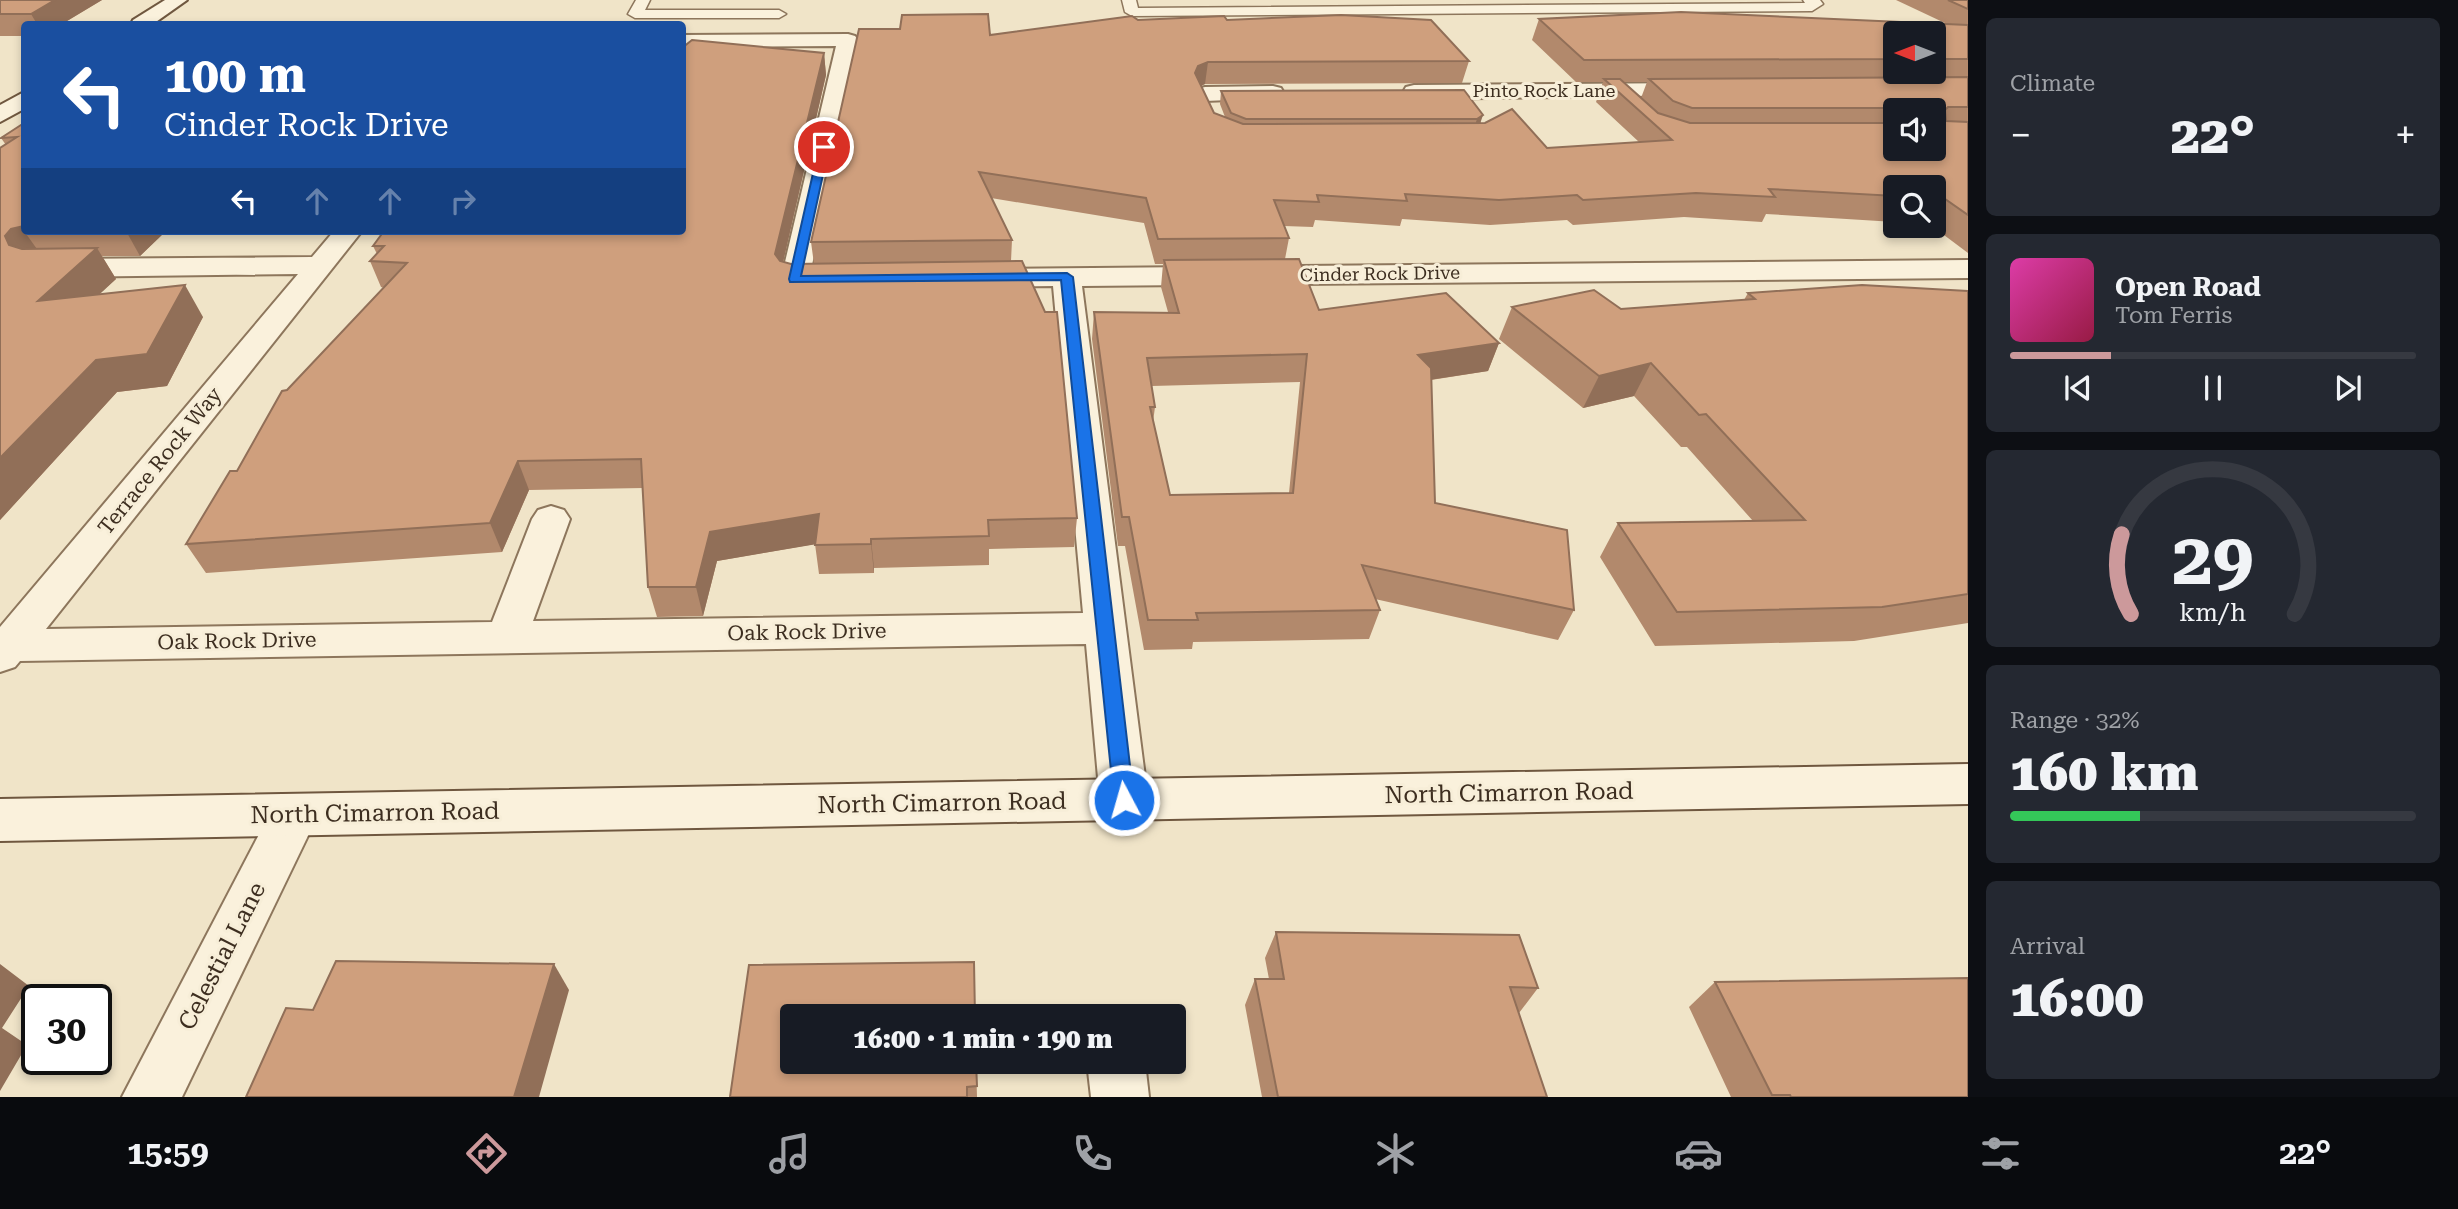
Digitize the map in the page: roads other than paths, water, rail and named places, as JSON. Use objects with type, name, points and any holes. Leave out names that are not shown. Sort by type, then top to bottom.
[{"type":"street","points":[[145,21],[178,0]]},
{"type":"street","points":[[686,41],[848,40],[795,279],[863,279]]},
{"type":"street","name":"Pinto Rock Lane","points":[[1396,92],[1723,90]]},
{"type":"street","points":[[1207,100],[1300,93]]},
{"type":"street","points":[[0,115],[21,101]]},
{"type":"street","name":"Terrace Rock Way","points":[[5,650],[345,235]]},
{"type":"street","points":[[42,268],[320,265]]},
{"type":"street","name":"Cinder Rock Drive","points":[[958,278],[1967,269]]},
{"type":"street","points":[[1067,277],[1124,800]]},
{"type":"street","points":[[507,637],[551,519]]},
{"type":"street","name":"Oak Rock Drive","points":[[5,650],[507,637],[1107,628]]},
{"type":"street","name":"North Cimarron Road","points":[[0,820],[1968,784]]},
{"type":"street","name":"Celestial Lane","points":[[151,1097],[294,815]]},
{"type":"street","points":[[1117,1074],[1120,1097]]},
{"type":"lane","points":[[643,0],[635,14],[779,14]]},
{"type":"lane","points":[[1131,6],[1812,7],[1816,4],[1810,0]]},
{"type":"lane","points":[[1614,91],[1631,107]]},
{"type":"lane","points":[[1464,92],[1479,111]]}]
